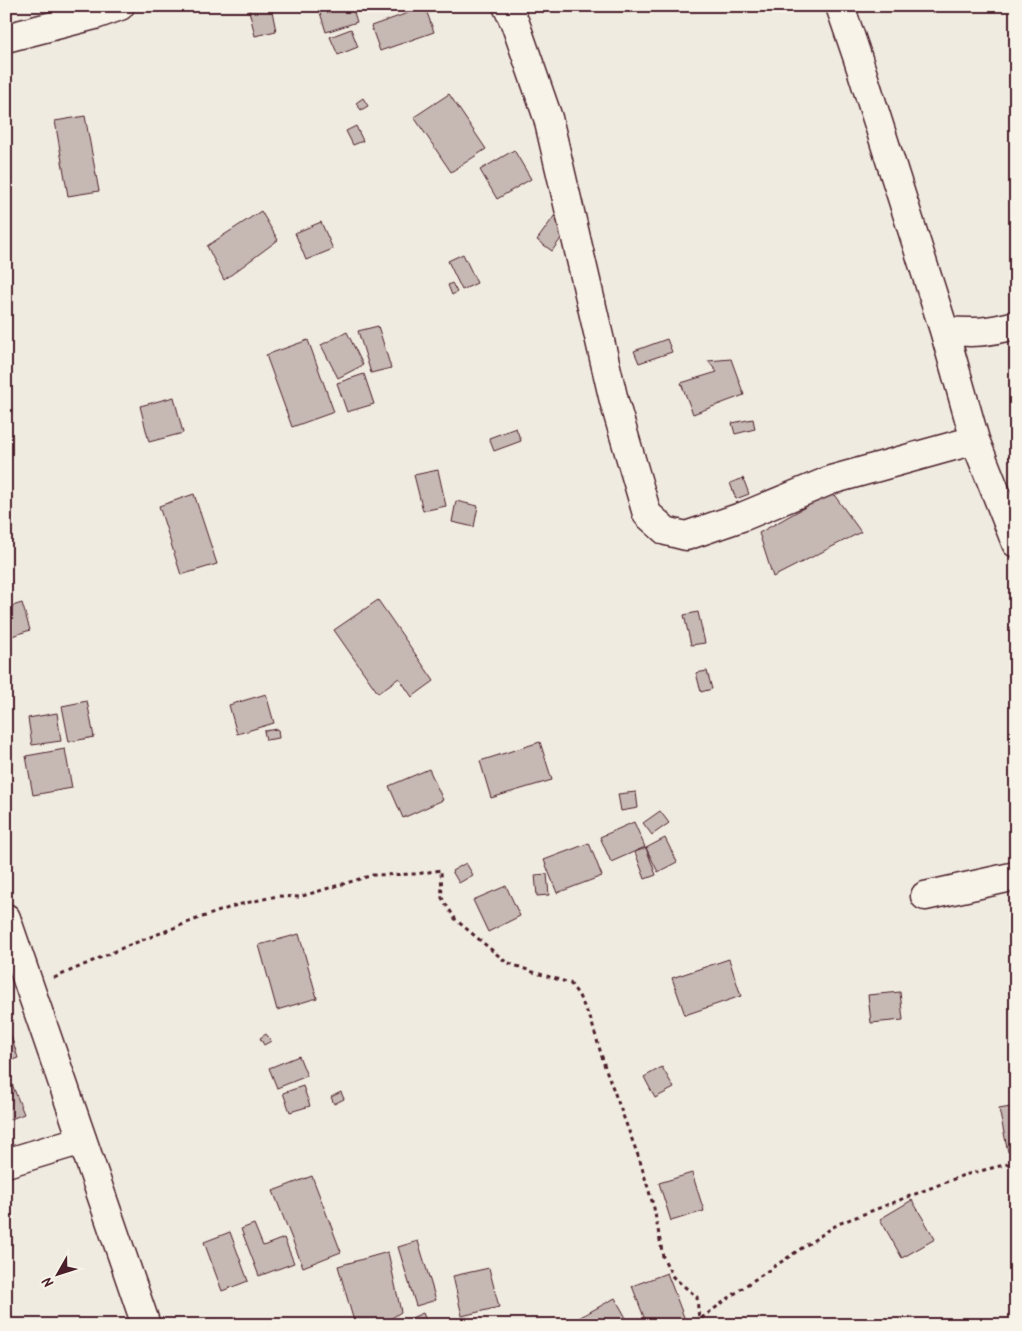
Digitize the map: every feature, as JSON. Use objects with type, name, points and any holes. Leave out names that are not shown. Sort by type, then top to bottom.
[{"type":"street","points":[[6,38],[95,15],[120,6]]},
{"type":"street","points":[[507,6],[515,23],[548,118],[614,401],[647,514],[666,531],[686,536],[744,516],[831,480],[975,440]]},
{"type":"street","points":[[840,6],[858,56],[944,330],[975,440],[1016,543]]},
{"type":"street","points":[[944,330],[966,333],[990,332],[1016,325]]},
{"type":"street","points":[[925,896],[1016,876]]},
{"type":"street","points":[[6,918],[146,1325]]},
{"type":"street","points":[[6,1162],[82,1140]]},
{"type":"path","points":[[30,989],[136,943],[238,905],[277,896],[299,897],[373,874],[416,874],[441,870],[442,898],[456,920],[506,962],[570,983],[578,994],[590,1020],[605,1067],[640,1161],[654,1208],[663,1257],[673,1277],[697,1297],[698,1323]]},
{"type":"path","points":[[698,1323],[745,1286],[838,1224],[964,1175],[1016,1162]]},
{"type":"building","points":[[248,6],[271,6],[276,31],[255,36]]},
{"type":"building","points":[[318,6],[352,6],[357,22],[326,32]]},
{"type":"building","points":[[425,7],[434,32],[380,51],[371,26]]},
{"type":"building","points":[[351,29],[358,47],[338,55],[330,37]]},
{"type":"building","points":[[449,94],[486,149],[451,172],[414,117]]},
{"type":"building","points":[[363,98],[368,106],[361,110],[356,103]]},
{"type":"building","points":[[85,116],[99,191],[68,196],[55,121]]},
{"type":"building","points":[[356,126],[363,141],[353,145],[346,131]]},
{"type":"building","points":[[514,150],[531,179],[497,199],[480,170]]},
{"type":"building","points":[[261,211],[278,240],[224,280],[207,246]]},
{"type":"building","points":[[555,215],[570,226],[552,251],[537,240]]},
{"type":"building","points":[[321,222],[333,249],[306,260],[295,233]]},
{"type":"building","points":[[463,254],[477,283],[462,290],[448,261]]},
{"type":"building","points":[[452,283],[457,292],[452,295],[448,285]]},
{"type":"building","points":[[378,326],[391,368],[371,373],[358,331]]},
{"type":"building","points":[[347,332],[363,365],[338,378],[321,345]]},
{"type":"building","points":[[667,339],[672,352],[639,363],[634,351]]},
{"type":"building","points":[[308,340],[334,412],[292,427],[266,355]]},
{"type":"building","points":[[731,359],[744,395],[693,414],[681,383],[717,372],[708,361]]},
{"type":"building","points":[[364,374],[374,404],[347,412],[337,383]]},
{"type":"building","points":[[174,397],[183,433],[149,442],[140,406]]},
{"type":"building","points":[[753,419],[755,429],[735,434],[732,423]]},
{"type":"building","points":[[516,428],[521,441],[494,451],[489,438]]},
{"type":"building","points":[[438,470],[446,506],[423,511],[414,475]]},
{"type":"building","points":[[743,478],[749,494],[736,499],[730,483]]},
{"type":"building","points":[[832,492],[861,532],[773,577],[759,533]]},
{"type":"building","points":[[194,494],[217,564],[181,575],[159,506]]},
{"type":"building","points":[[456,501],[478,506],[474,527],[452,522]]},
{"type":"building","points":[[378,600],[434,681],[412,697],[399,678],[378,693],[334,630]]},
{"type":"building","points":[[22,603],[30,630],[6,638],[6,608]]},
{"type":"building","points":[[698,612],[705,643],[691,645],[684,615]]},
{"type":"building","points":[[707,671],[712,689],[701,692],[696,673]]},
{"type":"building","points":[[266,694],[274,723],[237,734],[229,705]]},
{"type":"building","points":[[87,701],[94,737],[69,742],[62,706]]},
{"type":"building","points":[[57,713],[61,741],[32,745],[28,718]]},
{"type":"building","points":[[278,729],[279,738],[266,740],[264,731]]},
{"type":"building","points":[[540,742],[552,780],[491,798],[480,761]]},
{"type":"building","points":[[65,749],[72,788],[33,795],[26,756]]},
{"type":"building","points":[[429,769],[443,800],[403,818],[389,786]]},
{"type":"building","points":[[636,792],[638,808],[621,811],[618,794]]},
{"type":"building","points":[[660,811],[669,823],[652,835],[643,823]]},
{"type":"building","points":[[634,822],[645,847],[611,862],[600,837]]},
{"type":"building","points":[[665,838],[677,862],[658,872],[646,848]]},
{"type":"building","points":[[589,843],[602,876],[557,893],[544,860]]},
{"type":"building","points":[[646,848],[656,875],[645,879],[635,852]]},
{"type":"building","points":[[466,863],[473,875],[459,883],[452,871]]},
{"type":"building","points":[[547,874],[549,895],[537,896],[535,875]]},
{"type":"building","points":[[506,886],[520,916],[488,932],[473,900]]},
{"type":"building","points":[[299,934],[317,998],[277,1010],[259,945]]},
{"type":"building","points":[[729,959],[741,996],[685,1015],[672,978]]},
{"type":"building","points":[[900,992],[903,1020],[871,1023],[868,995]]},
{"type":"building","points":[[6,1020],[18,1058],[7,1062],[6,1058]]},
{"type":"building","points":[[266,1034],[271,1041],[264,1045],[260,1038]]},
{"type":"building","points":[[299,1056],[307,1076],[277,1088],[269,1068]]},
{"type":"building","points":[[662,1067],[674,1088],[655,1098],[644,1077]]},
{"type":"building","points":[[6,1069],[24,1114],[6,1121]]},
{"type":"building","points":[[303,1086],[310,1106],[290,1112],[283,1093]]},
{"type":"building","points":[[341,1092],[344,1099],[334,1104],[331,1097]]},
{"type":"building","points":[[1016,1106],[1016,1150],[1008,1152],[999,1109]]},
{"type":"building","points":[[692,1173],[704,1211],[671,1221],[659,1183]]},
{"type":"building","points":[[312,1176],[341,1252],[303,1267],[273,1191]]},
{"type":"building","points":[[912,1200],[935,1239],[902,1258],[880,1219]]},
{"type":"building","points":[[254,1224],[263,1246],[284,1238],[294,1263],[259,1276],[241,1229]]},
{"type":"building","points":[[230,1232],[248,1281],[222,1291],[204,1242]]},
{"type":"building","points":[[418,1241],[436,1300],[416,1306],[398,1247]]},
{"type":"building","points":[[388,1252],[401,1312],[381,1325],[355,1325],[338,1266]]},
{"type":"building","points":[[489,1268],[499,1307],[462,1316],[453,1276]]},
{"type":"building","points":[[667,1273],[687,1325],[647,1325],[632,1286]]},
{"type":"building","points":[[615,1298],[630,1325],[566,1325]]},
{"type":"building","points":[[423,1313],[428,1325],[403,1325],[402,1322]]},
{"type":"building","points":[[213,1319],[215,1325],[196,1325]]}]
